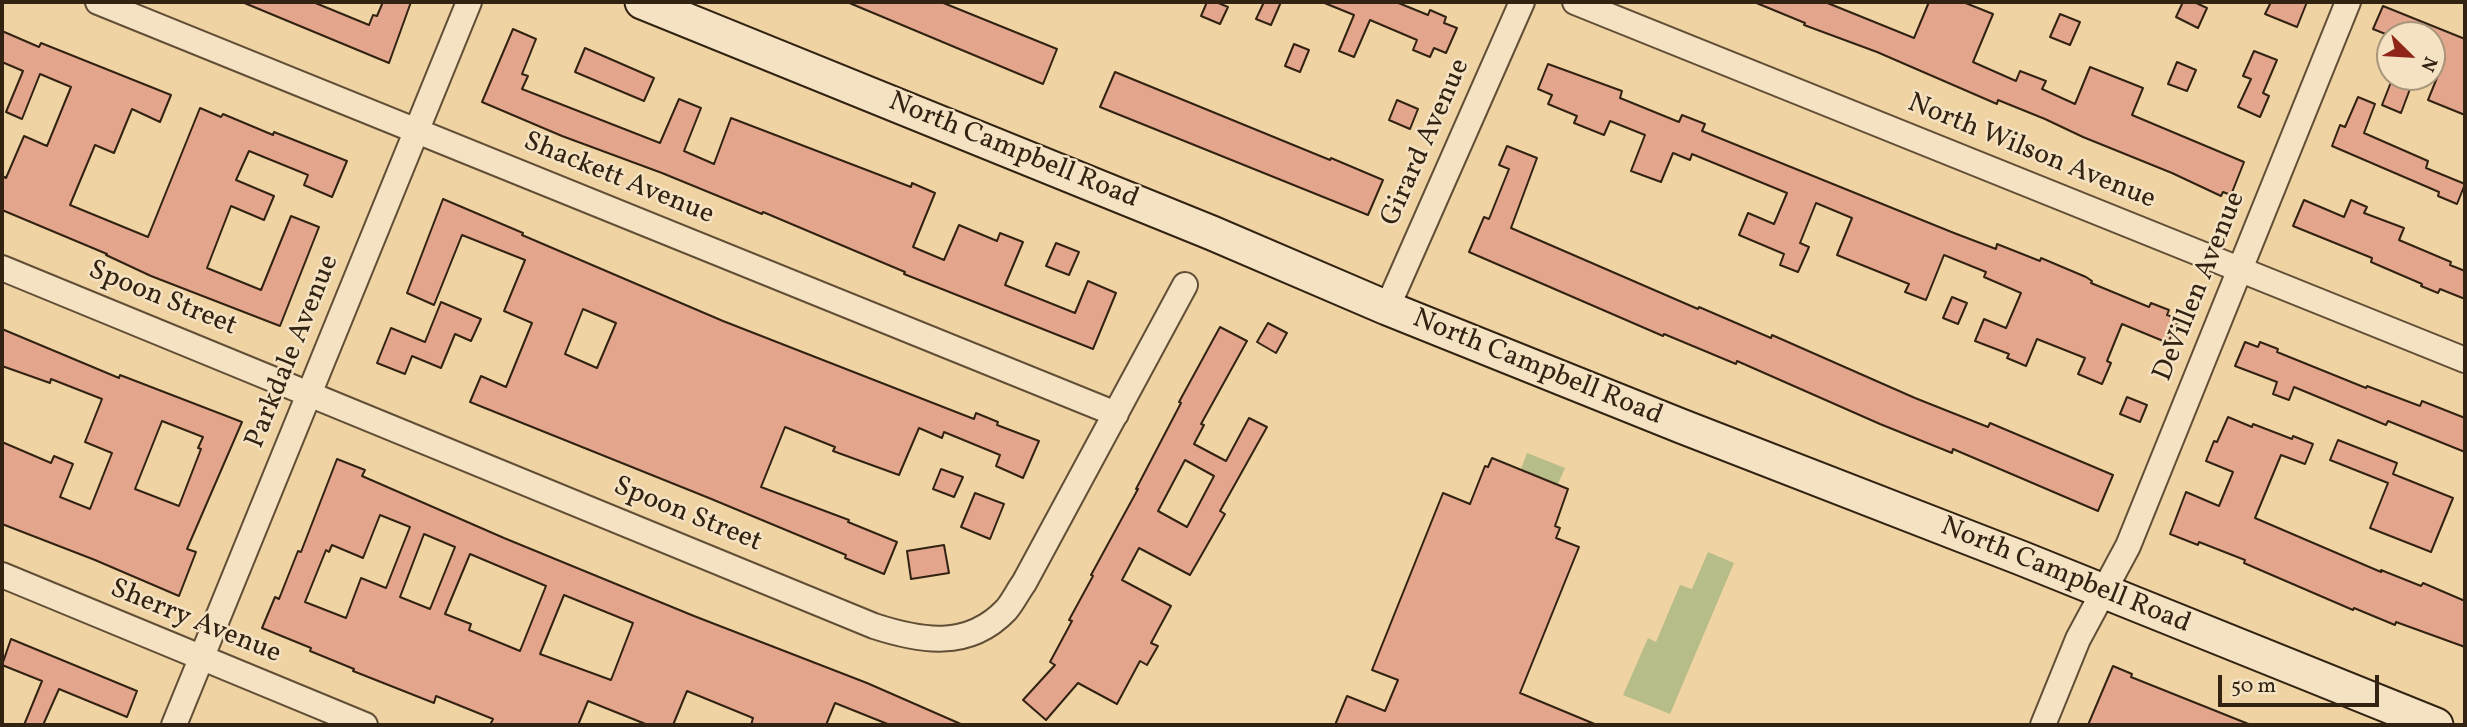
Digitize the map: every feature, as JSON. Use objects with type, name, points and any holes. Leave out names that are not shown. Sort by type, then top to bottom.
[{"type":"street","name":"Shackett Avenue","points":[[98,2],[1116,414]]},
{"type":"street","name":"Parkdale Avenue","points":[[174,725],[469,2]]},
{"type":"street","name":"North Campbell Road","points":[[642,2],[1212,233],[1387,308],[2436,725]]},
{"type":"street","name":"Girard Avenue","points":[[1387,308],[1522,2]]},
{"type":"street","name":"North Wilson Avenue","points":[[1575,2],[2465,360]]},
{"type":"street","name":"DeVillen Avenue","points":[[2043,725],[2078,639],[2128,546],[2348,2]]},
{"type":"street","name":"Spoon Street","points":[[2,268],[874,625],[905,636],[934,641],[960,636],[983,627],[1005,610],[1024,583],[1185,285]]},
{"type":"street","name":"Sherry Avenue","points":[[2,575],[365,725]]},
{"type":"green space","points":[[1527,453],[1565,468],[1558,484],[1521,469]]},
{"type":"green space","points":[[1708,552],[1734,563],[1670,714],[1623,695],[1648,638],[1656,642],[1680,585],[1692,589]]},
{"type":"building","points":[[242,2],[313,2],[369,25],[373,15],[377,16],[383,2],[411,2],[389,63]]},
{"type":"building","points":[[847,2],[941,2],[1057,49],[1043,84]]},
{"type":"building","points":[[1207,2],[1228,7],[1220,24],[1201,16]]},
{"type":"building","points":[[1264,2],[1281,2],[1271,25],[1256,19]]},
{"type":"building","points":[[1322,2],[1396,2],[1428,15],[1430,10],[1446,17],[1444,23],[1457,28],[1446,53],[1434,48],[1430,57],[1413,50],[1417,40],[1370,20],[1354,57],[1339,51],[1354,15]]},
{"type":"building","points":[[1754,2],[1825,2],[1914,38],[1929,2],[1963,2],[1993,14],[1973,62],[2016,81],[2020,71],[2046,81],[2042,89],[2075,104],[2090,67],[2143,88],[2132,115],[2244,162],[2231,195],[2223,192],[2221,196],[2045,119],[1998,100],[1997,104]]},
{"type":"building","points":[[2183,2],[2194,2],[2207,8],[2198,28],[2176,17]]},
{"type":"building","points":[[2271,2],[2307,2],[2297,27],[2265,14]]},
{"type":"building","points":[[2383,6],[2420,21],[2376,21]]},
{"type":"building","points":[[2060,14],[2080,22],[2070,45],[2050,37]]},
{"type":"building","points":[[513,29],[536,39],[522,74],[528,76],[522,89],[660,143],[679,99],[701,108],[684,151],[714,164],[731,118],[911,187],[912,183],[935,193],[913,247],[944,260],[959,225],[997,241],[1000,233],[1023,242],[1005,285],[1075,313],[1088,281],[1116,293],[1093,349],[904,274],[905,272],[763,212],[762,214],[562,136],[482,102]]},
{"type":"building","points":[[2,31],[39,47],[41,43],[171,95],[160,122],[132,109],[114,153],[95,145],[70,205],[148,237],[200,108],[221,117],[223,114],[273,135],[274,132],[347,161],[332,197],[304,185],[308,175],[249,151],[236,180],[274,196],[264,220],[231,206],[207,268],[261,290],[291,216],[319,227],[280,326],[151,276],[107,254],[2,210],[2,176],[6,178],[24,136],[47,146],[71,87],[40,74],[22,119],[6,112],[23,71],[2,62]]},
{"type":"building","points":[[2446,31],[2465,39],[2465,115],[2428,100],[2432,91],[2446,91]]},
{"type":"building","points":[[1294,44],[1309,50],[1300,72],[1285,66]]},
{"type":"building","points":[[585,48],[654,78],[644,101],[575,72]]},
{"type":"building","points":[[2254,51],[2277,60],[2263,93],[2269,96],[2260,117],[2238,107],[2251,79],[2243,76]]},
{"type":"building","points":[[2177,62],[2196,70],[2187,91],[2168,84]]},
{"type":"building","points":[[1548,64],[1622,91],[1620,98],[1679,122],[1682,115],[1705,124],[1702,131],[1954,233],[1996,249],[1997,244],[2040,261],[2041,258],[2086,277],[2091,283],[2149,307],[2151,303],[2169,310],[2167,315],[2179,319],[2168,343],[2122,324],[2107,361],[2111,363],[2102,384],[2078,374],[2085,358],[2037,339],[2026,366],[2007,358],[2009,354],[1975,341],[1984,319],[2006,328],[2021,293],[1984,277],[1986,272],[1944,255],[1926,300],[1905,292],[1909,284],[1837,255],[1852,218],[1816,203],[1800,243],[1809,247],[1798,272],[1780,265],[1784,254],[1739,235],[1748,213],[1774,224],[1787,193],[1692,154],[1690,160],[1673,153],[1661,182],[1631,171],[1645,135],[1610,121],[1604,135],[1574,123],[1577,116],[1548,104],[1552,95],[1538,89]]},
{"type":"building","points":[[1115,72],[1383,180],[1368,215],[1100,107]]},
{"type":"building","points":[[2387,91],[2409,91],[2401,113],[2382,105]]},
{"type":"building","points":[[2358,97],[2375,104],[2364,133],[2428,161],[2426,168],[2465,184],[2457,204],[2438,196],[2439,192],[2332,146],[2340,125],[2345,127]]},
{"type":"building","points":[[1397,100],[1418,109],[1410,129],[1389,120]]},
{"type":"building","points":[[1507,146],[1537,158],[1511,228],[1698,309],[1699,307],[1771,338],[1772,335],[1915,398],[1988,427],[1990,423],[2113,475],[2098,511],[1953,449],[1952,453],[1880,424],[1737,361],[1736,364],[1664,334],[1663,336],[1469,252],[1484,217],[1489,219],[1509,169],[1499,165]]},
{"type":"building","points":[[443,199],[723,321],[974,419],[976,413],[998,422],[997,425],[1039,441],[1023,478],[996,466],[1000,455],[944,432],[942,438],[919,428],[899,475],[833,451],[835,447],[785,427],[761,487],[849,520],[848,522],[897,542],[884,574],[845,558],[846,555],[709,498],[470,402],[481,376],[506,387],[532,323],[504,311],[525,260],[462,235],[434,305],[407,293]],"holes":[[[583,309],[616,323],[597,368],[565,354]]]},
{"type":"building","points":[[2304,200],[2344,217],[2351,200],[2367,207],[2364,213],[2404,228],[2399,240],[2451,262],[2450,265],[2465,271],[2465,299],[2440,289],[2438,293],[2421,286],[2422,284],[2371,262],[2372,258],[2293,226]]},
{"type":"building","points":[[1056,243],[1079,252],[1069,275],[1046,266]]},
{"type":"building","points":[[1952,297],[1967,303],[1958,324],[1943,318]]},
{"type":"building","points":[[441,302],[481,319],[471,341],[455,334],[441,368],[412,356],[405,374],[377,363],[391,328],[425,342]]},
{"type":"building","points":[[1268,323],[1287,333],[1276,353],[1257,342]]},
{"type":"building","points":[[1220,327],[1247,341],[1201,424],[1204,425],[1194,444],[1226,461],[1249,418],[1267,427],[1220,511],[1225,514],[1190,575],[1139,548],[1122,580],[1171,606],[1151,643],[1158,646],[1147,665],[1140,661],[1117,704],[1078,683],[1046,720],[1023,700],[1055,665],[1050,662],[1072,621],[1069,620],[1138,489],[1181,403],[1179,402]],"holes":[[[1185,460],[1214,476],[1187,527],[1158,511]]]},
{"type":"building","points":[[2,329],[119,378],[120,375],[242,422],[187,549],[196,552],[179,596],[2,524],[2,442],[51,463],[54,456],[73,464],[60,497],[90,509],[112,453],[85,442],[102,399],[51,379],[50,383],[2,366]],"holes":[[[162,421],[203,437],[179,506],[135,489]]]},
{"type":"building","points":[[2245,342],[2258,347],[2260,342],[2278,349],[2277,352],[2366,388],[2367,386],[2420,406],[2422,401],[2465,418],[2465,452],[2388,421],[2386,425],[2294,387],[2289,400],[2273,394],[2277,382],[2235,366]]},
{"type":"building","points":[[2127,397],[2147,405],[2140,422],[2120,414]]},
{"type":"building","points":[[2228,417],[2252,427],[2253,424],[2313,444],[2305,464],[2281,455],[2255,518],[2381,572],[2421,586],[2423,583],[2465,601],[2465,647],[2396,622],[2395,625],[2354,608],[2353,610],[2244,563],[2245,560],[2170,534],[2186,492],[2219,506],[2233,472],[2206,461]]},
{"type":"building","points":[[2338,440],[2397,463],[2393,474],[2453,498],[2431,552],[2370,528],[2388,483],[2330,460]]},
{"type":"building","points":[[1492,458],[1568,489],[1555,526],[1560,528],[1556,538],[1579,547],[1520,693],[1597,725],[1335,725],[1347,696],[1385,711],[1398,680],[1372,670],[1443,493],[1470,504],[1485,466],[1488,467]]},
{"type":"building","points":[[337,459],[365,470],[362,476],[504,538],[867,683],[963,725],[890,725],[835,703],[826,725],[751,725],[753,718],[687,691],[673,725],[648,725],[588,701],[578,725],[490,725],[493,719],[436,696],[434,703],[353,671],[354,669],[310,651],[311,648],[262,628],[275,597],[279,599],[298,551],[301,552]],"holes":[[[380,515],[410,527],[386,588],[361,578],[346,618],[305,602],[326,550],[329,552],[332,545],[363,558]],[[424,534],[455,547],[430,609],[400,597]],[[470,554],[546,586],[520,651],[469,630],[471,624],[445,614]],[[564,595],[633,623],[611,680],[540,654]]]},
{"type":"building","points":[[941,469],[963,477],[954,497],[933,489]]},
{"type":"building","points":[[975,493],[1004,504],[990,539],[961,527]]},
{"type":"building","points":[[944,545],[949,573],[911,579],[907,551]]},
{"type":"building","points":[[11,639],[137,691],[127,717],[59,689],[43,725],[24,725],[42,681],[2,665]]},
{"type":"building","points":[[2113,666],[2132,674],[2131,677],[2251,725],[2088,725]]}]
